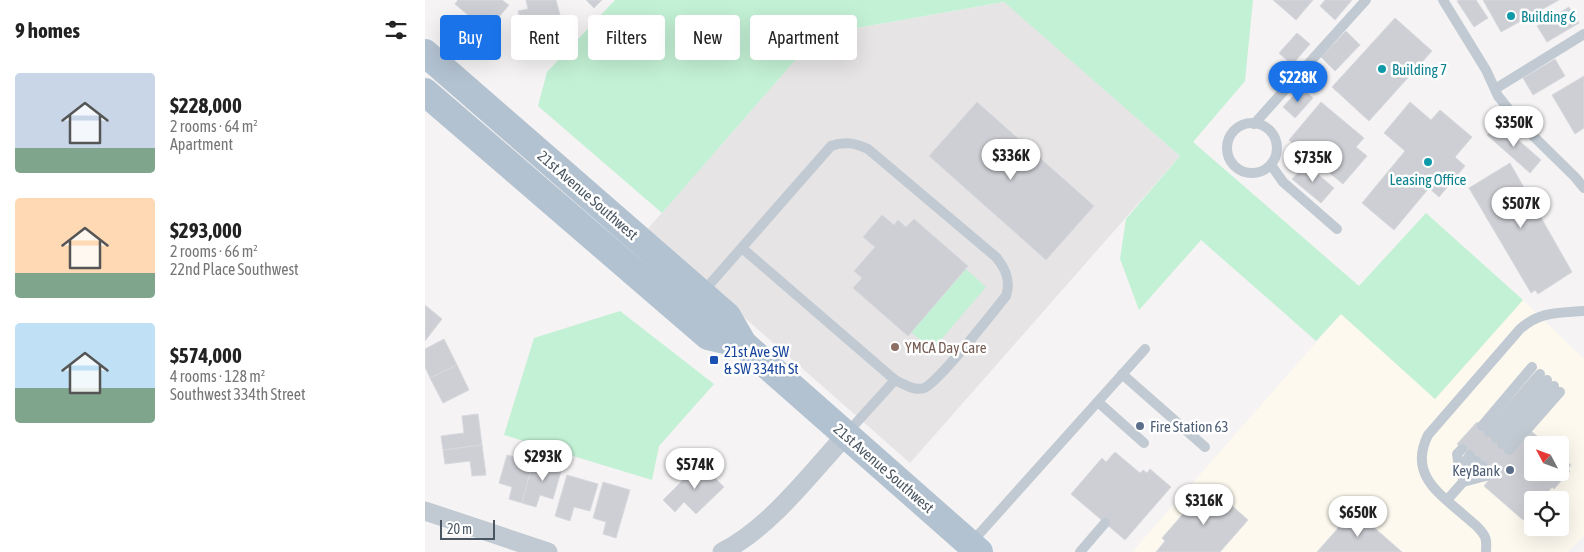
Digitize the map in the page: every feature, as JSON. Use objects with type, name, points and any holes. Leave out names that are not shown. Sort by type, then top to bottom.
[{"type":"main road","name":"21st Avenue Southwest","points":[[425,54],[727,316],[743,344],[975,548]]},
{"type":"main road","name":"21st Avenue Southwest","points":[[425,92],[708,336],[743,344]]},
{"type":"street","points":[[721,552],[750,534],[771,516],[846,435]]},
{"type":"street","points":[[425,511],[548,552]]},
{"type":"lane","points":[[1254,124],[1366,0]]},
{"type":"lane","points":[[1443,0],[1486,70],[1495,89],[1519,122],[1584,188]]},
{"type":"lane","points":[[1495,89],[1584,34]]},
{"type":"lane","points":[[1254,124],[1267,128],[1277,141],[1275,158],[1271,165],[1256,173],[1247,173],[1240,170],[1229,158],[1227,150],[1231,135],[1243,125],[1254,124]]},
{"type":"lane","points":[[702,294],[742,248],[831,146],[843,143],[868,148],[995,257],[1002,265],[1008,280],[1008,288],[1006,296],[945,369],[929,385],[915,389],[895,380],[742,248]]},
{"type":"lane","points":[[1271,165],[1283,182],[1337,229]]},
{"type":"lane","points":[[1486,552],[1486,542],[1481,530],[1431,486],[1424,473],[1422,454],[1424,443],[1428,435],[1529,321],[1552,314],[1584,311]]},
{"type":"lane","points":[[975,548],[1145,349]]},
{"type":"lane","points":[[1496,438],[1532,367]]},
{"type":"lane","points":[[1122,374],[1205,447]]},
{"type":"lane","points":[[846,435],[895,380]]},
{"type":"lane","points":[[1496,438],[1550,383],[1496,438]]},
{"type":"lane","points":[[1098,402],[1144,443]]},
{"type":"lane","points":[[1447,500],[1463,482],[1486,476],[1476,461],[1463,465],[1463,482]]},
{"type":"lane","points":[[1079,552],[1105,523]]},
{"type":"shaded area","name":"YMCA Day Care","points":[[1005,2],[1180,156],[910,463],[646,231],[795,60],[857,60],[857,28]]},
{"type":"shaded area","points":[[1523,300],[1584,359],[1584,535],[1568,552],[1132,552],[1341,314],[1435,399]]},
{"type":"green space","points":[[615,0],[1253,0],[1245,81],[1193,142],[1359,286],[1426,213],[1523,300],[1435,399],[1341,314],[1316,341],[1201,240],[1139,310],[1120,259],[1126,219],[1180,156],[1004,2],[857,28],[857,15],[750,15],[750,60],[795,60],[662,213],[538,106],[547,72],[558,60],[578,60],[578,39],[588,29],[588,60],[665,60],[665,15],[601,15]]},
{"type":"green space","points":[[966,269],[986,287],[932,350],[911,332]]},
{"type":"green space","points":[[620,311],[714,384],[659,446],[652,480],[504,435],[534,338]]},
{"type":"building","points":[[458,0],[502,0],[509,5],[501,15],[468,15],[455,4]]},
{"type":"building","points":[[526,0],[556,0],[560,15],[519,15],[518,11],[528,9]]},
{"type":"building","points":[[586,0],[602,0],[594,8]]},
{"type":"building","points":[[1273,0],[1313,0],[1296,20]]},
{"type":"building","points":[[1325,0],[1352,0],[1335,20],[1320,6]]},
{"type":"building","points":[[1476,0],[1488,18],[1474,27],[1457,1]]},
{"type":"building","name":"Building 6","points":[[1483,0],[1559,0],[1501,32]]},
{"type":"building","points":[[1569,7],[1579,23],[1547,42],[1537,26]]},
{"type":"building","name":"Building 7","points":[[1395,18],[1432,51],[1369,121],[1332,87]]},
{"type":"building","points":[[1346,31],[1360,45],[1335,71],[1321,57]]},
{"type":"building","points":[[1297,33],[1310,44],[1292,65],[1279,53]]},
{"type":"building","points":[[1555,59],[1565,76],[1533,95],[1523,78]]},
{"type":"building","points":[[1584,76],[1584,128],[1575,134],[1552,95]]},
{"type":"building","points":[[1301,87],[1313,98],[1295,118],[1283,107]]},
{"type":"building","points":[[977,102],[1094,206],[1046,260],[929,156]]},
{"type":"building","points":[[1321,102],[1364,138],[1356,147],[1367,156],[1343,184],[1289,140]]},
{"type":"building","name":"Leasing Office","points":[[1410,102],[1431,120],[1440,110],[1472,137],[1455,157],[1465,166],[1439,197],[1429,188],[1394,230],[1362,203],[1405,151],[1384,133]]},
{"type":"building","points":[[1498,122],[1541,160],[1530,173],[1487,135]]},
{"type":"building","points":[[1510,163],[1572,272],[1538,294],[1535,290],[1531,293],[1469,188]]},
{"type":"building","points":[[1306,164],[1334,188],[1321,203],[1292,179]]},
{"type":"building","points":[[882,215],[894,225],[898,220],[906,227],[914,219],[968,266],[908,336],[853,288],[862,278],[854,271],[875,247],[863,237]]},
{"type":"building","points":[[425,305],[442,319],[425,341]]},
{"type":"building","points":[[444,339],[457,365],[430,378],[425,367],[425,349]]},
{"type":"building","points":[[457,365],[469,390],[443,403],[430,378]]},
{"type":"building","points":[[478,414],[482,445],[443,450],[441,436],[464,433],[462,416]]},
{"type":"building","name":"KeyBank","points":[[1477,422],[1512,453],[1524,439],[1524,481],[1561,481],[1554,489],[1552,487],[1549,491],[1524,491],[1523,520],[1484,486],[1493,475],[1457,444]]},
{"type":"building","name":"KeyBank","points":[[1531,431],[1537,436],[1527,436]]},
{"type":"building","points":[[482,445],[486,475],[472,476],[470,461],[445,464],[443,450]]},
{"type":"building","points":[[1115,452],[1140,473],[1143,470],[1147,473],[1150,469],[1171,487],[1125,540],[1071,494],[1102,458],[1106,462]]},
{"type":"building","points":[[507,455],[533,462],[522,503],[509,499],[512,487],[499,483]]},
{"type":"building","points":[[550,457],[564,461],[553,499],[540,495],[536,507],[522,503],[533,462],[548,467]]},
{"type":"building","points":[[700,463],[724,487],[696,514],[684,502],[675,512],[663,500]]},
{"type":"building","points":[[567,475],[598,484],[590,511],[574,507],[570,521],[555,516]]},
{"type":"building","points":[[603,482],[630,490],[616,538],[603,534],[606,522],[593,518]]},
{"type":"building","points":[[1211,487],[1248,520],[1220,552],[1156,552],[1165,541],[1162,538],[1196,499],[1199,502]]},
{"type":"building","points":[[1354,510],[1402,552],[1317,552]]},
{"type":"place","name":"Building 6","points":[[1511,16]]},
{"type":"place","name":"Building 7","points":[[1382,69]]},
{"type":"place","name":"Leasing Office","points":[[1428,162]]},
{"type":"place","name":"YMCA Day Care","points":[[895,347]]},
{"type":"place","name":"21st Ave SW & SW 334th St","points":[[714,360]]},
{"type":"place","name":"Fire Station 63","points":[[1140,426]]},
{"type":"place","name":"KeyBank","points":[[1510,470]]}]
